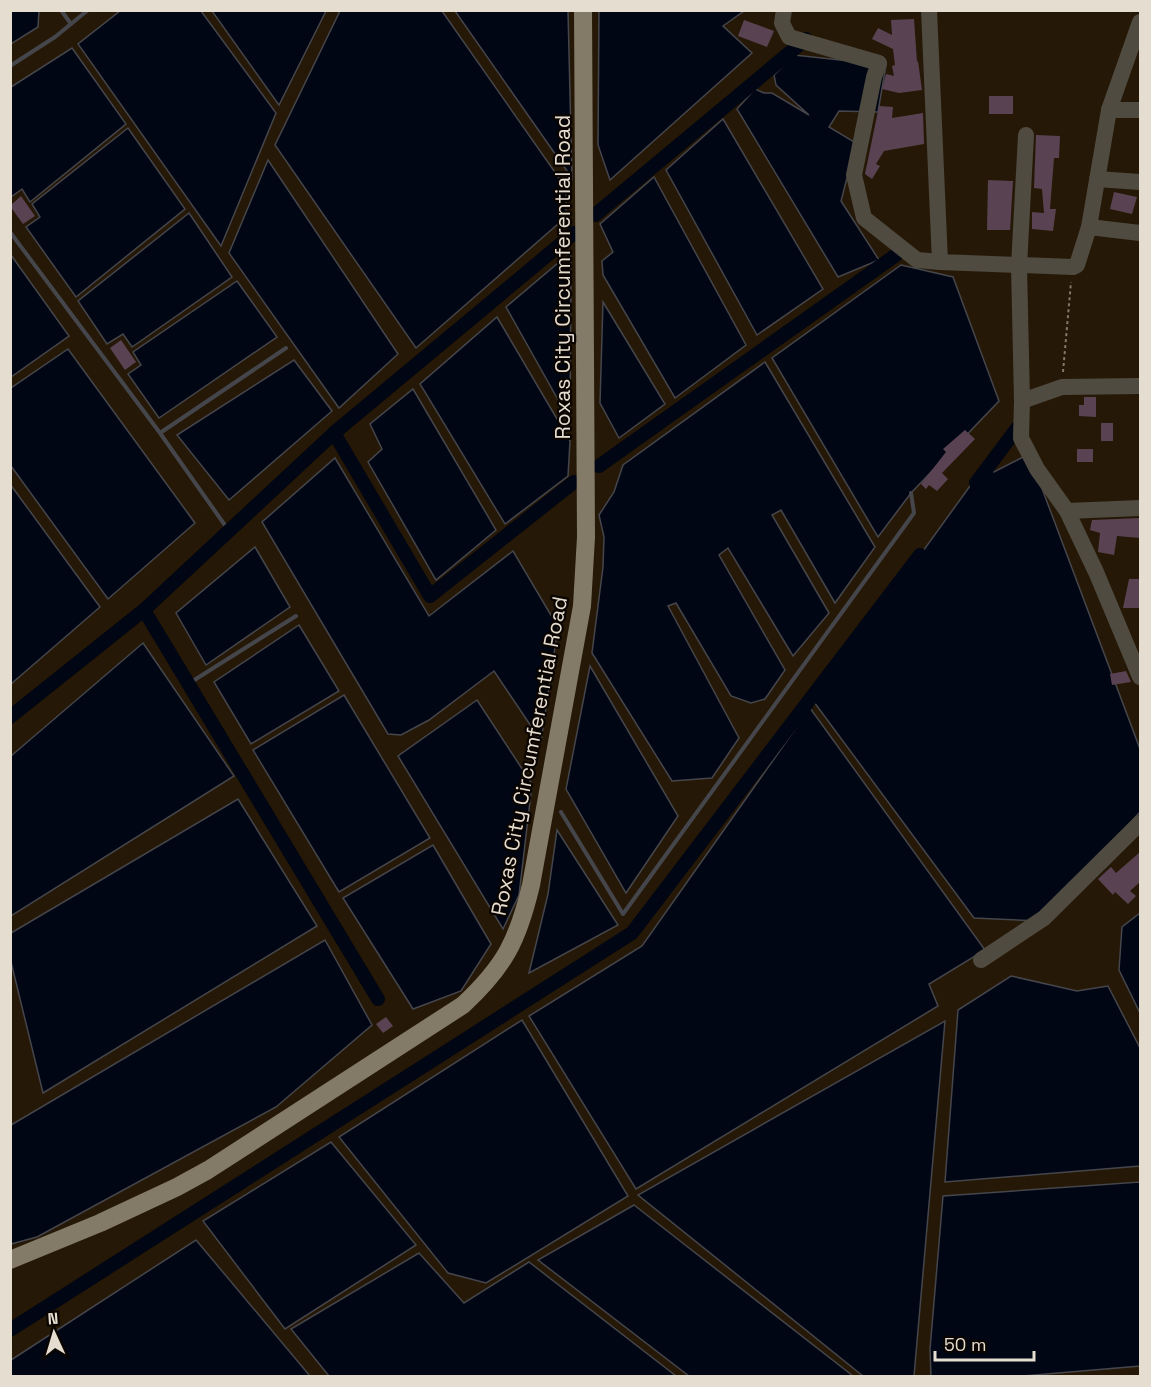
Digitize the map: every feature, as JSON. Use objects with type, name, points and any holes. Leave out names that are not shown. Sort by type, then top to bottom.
[{"type":"main road","name":"Roxas City Circumferential Road","points":[[10,1260],[144,1203],[208,1170],[463,1005],[493,976],[519,929],[531,885],[582,606],[586,537],[583,10]]},
{"type":"street","points":[[784,10],[782,23],[789,37],[879,63],[874,77],[854,175],[864,218],[917,260],[1019,267],[1073,267],[1077,265],[1089,227],[1109,110],[1140,22]]},
{"type":"street","points":[[929,10],[940,262]]},
{"type":"street","points":[[1109,110],[1140,110]]},
{"type":"street","points":[[1026,135],[1019,267],[1021,438],[1037,469],[1068,511],[1140,677]]},
{"type":"street","points":[[1097,179],[1140,182]]},
{"type":"street","points":[[1089,227],[1140,233]]},
{"type":"street","points":[[1022,400],[1062,387],[1140,386]]},
{"type":"street","points":[[1068,511],[1140,508]]},
{"type":"street","points":[[981,960],[1044,918],[1140,824]]},
{"type":"path","points":[[1062,387],[1073,267]]},
{"type":"shaded area","points":[[11,10],[39,11],[38,27],[11,44]]},
{"type":"shaded area","points":[[120,11],[201,11],[276,113],[221,246],[78,44]]},
{"type":"shaded area","points":[[212,11],[326,11],[279,105]]},
{"type":"shaded area","points":[[340,11],[442,11],[566,188],[566,217],[416,348],[275,145]]},
{"type":"shaded area","points":[[455,11],[568,11],[572,178]]},
{"type":"shaded area","points":[[599,11],[744,11],[723,26],[752,53],[610,180],[598,145]]},
{"type":"shaded area","points":[[72,48],[126,124],[30,202],[22,189],[11,197],[11,87]]},
{"type":"shaded area","points":[[794,55],[886,65],[878,112],[839,111],[829,127],[856,143],[841,201],[879,260],[838,277],[737,109],[755,89],[764,93],[772,93],[809,115],[776,85],[774,75]]},
{"type":"shaded area","points":[[723,119],[823,289],[757,335],[666,170]]},
{"type":"shaded area","points":[[128,128],[185,209],[76,297],[26,227],[40,217],[32,204]]},
{"type":"shaded area","points":[[268,160],[398,354],[339,408],[229,253]]},
{"type":"shaded area","points":[[654,177],[746,345],[675,398],[603,275],[602,261],[613,252],[600,224]]},
{"type":"shaded area","points":[[189,213],[232,277],[132,347],[123,334],[107,344],[78,301]]},
{"type":"shaded area","points":[[571,252],[570,421],[506,307]]},
{"type":"shaded area","points":[[11,255],[69,336],[10,377]]},
{"type":"shaded area","points":[[901,265],[953,277],[999,401],[911,493],[878,537],[772,358]]},
{"type":"shaded area","points":[[237,281],[277,337],[159,418],[128,374],[141,365],[133,352]]},
{"type":"shaded area","points":[[603,302],[665,404],[619,438],[600,403]]},
{"type":"shaded area","points":[[497,317],[570,441],[568,476],[505,524],[420,384]]},
{"type":"shaded area","points":[[68,349],[195,523],[108,599],[11,466],[11,388]]},
{"type":"shaded area","points":[[294,360],[332,411],[229,500],[177,435]]},
{"type":"shaded area","points":[[765,362],[875,547],[835,603],[781,510],[772,515],[829,613],[793,656],[728,548],[719,555],[785,670],[765,699],[751,703],[731,696],[676,603],[668,606],[739,738],[712,778],[672,781],[592,653],[603,567],[604,537],[599,515],[614,492],[623,465]]},
{"type":"shaded area","points":[[413,389],[496,530],[436,580],[368,462],[382,449],[370,424]]},
{"type":"shaded area","points":[[1029,454],[1140,749],[1140,812],[1041,921],[974,918],[814,702],[983,468],[994,472]]},
{"type":"shaded area","points":[[335,458],[429,616],[513,551],[558,627],[541,741],[494,671],[429,720],[401,735],[388,734],[262,522]]},
{"type":"shaded area","points":[[10,484],[100,607],[11,684],[10,684]]},
{"type":"shaded area","points":[[255,547],[290,607],[206,665],[176,613]]},
{"type":"shaded area","points":[[299,625],[339,691],[251,744],[214,682]]},
{"type":"shaded area","points":[[143,643],[234,776],[11,916],[11,756]]},
{"type":"shaded area","points":[[590,666],[678,816],[626,893],[566,789]]},
{"type":"shaded area","points":[[344,695],[430,838],[339,892],[253,750]]},
{"type":"shaded area","points":[[477,700],[532,784],[519,895],[503,929],[398,756]]},
{"type":"shaded area","points":[[810,708],[985,950],[929,984],[938,1006],[636,1189],[529,1016],[642,946]]},
{"type":"shaded area","points":[[238,799],[317,926],[43,1093],[11,962],[11,933]]},
{"type":"shaded area","points":[[557,830],[618,925],[529,973],[548,894]]},
{"type":"shaded area","points":[[433,845],[491,944],[461,991],[413,1009],[343,898]]},
{"type":"shaded area","points":[[1140,913],[1140,1013],[1119,970],[1122,927]]},
{"type":"shaded area","points":[[325,940],[372,1025],[276,1107],[37,1237],[11,1244],[11,1125]]},
{"type":"shaded area","points":[[1011,976],[1077,991],[1108,986],[1140,1048],[1140,1166],[945,1182],[958,1010]]},
{"type":"shaded area","points":[[522,1020],[628,1196],[486,1283],[448,1273],[339,1137]]},
{"type":"shaded area","points":[[945,1021],[914,1376],[863,1376],[638,1195]]},
{"type":"shaded area","points":[[331,1142],[416,1245],[285,1329],[203,1221]]},
{"type":"shaded area","points":[[1140,1182],[1140,1366],[1023,1376],[931,1376],[930,1349],[943,1196]]},
{"type":"shaded area","points":[[634,1205],[853,1376],[689,1376],[538,1260]]},
{"type":"shaded area","points":[[196,1240],[310,1376],[11,1376],[11,1360]]},
{"type":"shaded area","points":[[419,1253],[464,1303],[529,1262],[676,1376],[329,1376],[291,1329]]},
{"type":"building","points":[[914,19],[917,62],[922,90],[899,93],[882,89],[886,74],[894,76],[893,49],[872,39],[878,28],[892,35],[891,20]]},
{"type":"building","points":[[744,20],[774,31],[767,47],[738,36]]},
{"type":"building","points":[[989,96],[1013,96],[1013,114],[989,114]]},
{"type":"building","points":[[879,106],[893,107],[892,118],[923,113],[924,144],[884,151],[876,164],[880,166],[872,179],[865,174]]},
{"type":"building","points":[[1036,135],[1060,136],[1059,158],[1054,158],[1050,209],[1056,209],[1053,231],[1032,229],[1032,212],[1044,213],[1042,189],[1034,188]]},
{"type":"building","points":[[988,180],[1013,181],[1010,230],[987,230]]},
{"type":"building","points":[[1114,192],[1137,197],[1132,214],[1110,209]]},
{"type":"building","points":[[21,196],[35,216],[23,224],[10,206]]},
{"type":"building","points":[[121,340],[136,362],[125,370],[110,348]]},
{"type":"building","points":[[1084,397],[1096,397],[1096,417],[1079,416],[1079,405],[1084,405]]},
{"type":"building","points":[[1101,423],[1113,423],[1113,441],[1101,441]]},
{"type":"building","points":[[965,430],[975,439],[942,473],[948,479],[937,491],[929,485],[926,489],[921,484],[946,452],[943,449]]},
{"type":"building","points":[[1077,449],[1093,449],[1093,462],[1077,462]]},
{"type":"building","points":[[1140,518],[1140,538],[1117,536],[1114,555],[1098,552],[1100,533],[1090,530],[1092,520]]},
{"type":"building","points":[[1129,579],[1139,579],[1139,608],[1123,608]]},
{"type":"building","points":[[1126,671],[1131,682],[1112,685],[1110,674]]},
{"type":"building","points":[[1140,852],[1140,882],[1130,891],[1136,896],[1128,904],[1115,892],[1113,895],[1098,879],[1111,867],[1116,873]]},
{"type":"building","points":[[386,1017],[393,1026],[383,1033],[376,1024]]},
{"type":"waterway","points":[[61,10],[71,24]]},
{"type":"waterway","points":[[10,66],[55,37],[88,10]]},
{"type":"waterway","points":[[595,215],[806,39]]},
{"type":"waterway","points":[[10,232],[160,433],[229,531]]},
{"type":"waterway","points":[[10,717],[144,610],[334,433],[574,233]]},
{"type":"waterway","points":[[599,466],[896,255]]},
{"type":"waterway","points":[[160,433],[286,348]]},
{"type":"waterway","points":[[976,483],[1018,427]]},
{"type":"waterway","points":[[334,433],[430,596],[574,482]]},
{"type":"waterway","points":[[561,812],[623,914],[914,513],[911,493]]},
{"type":"waterway","points":[[10,1330],[632,933],[920,555]]},
{"type":"waterway","points":[[144,610],[378,999]]},
{"type":"waterway","points":[[188,684],[296,616]]}]
